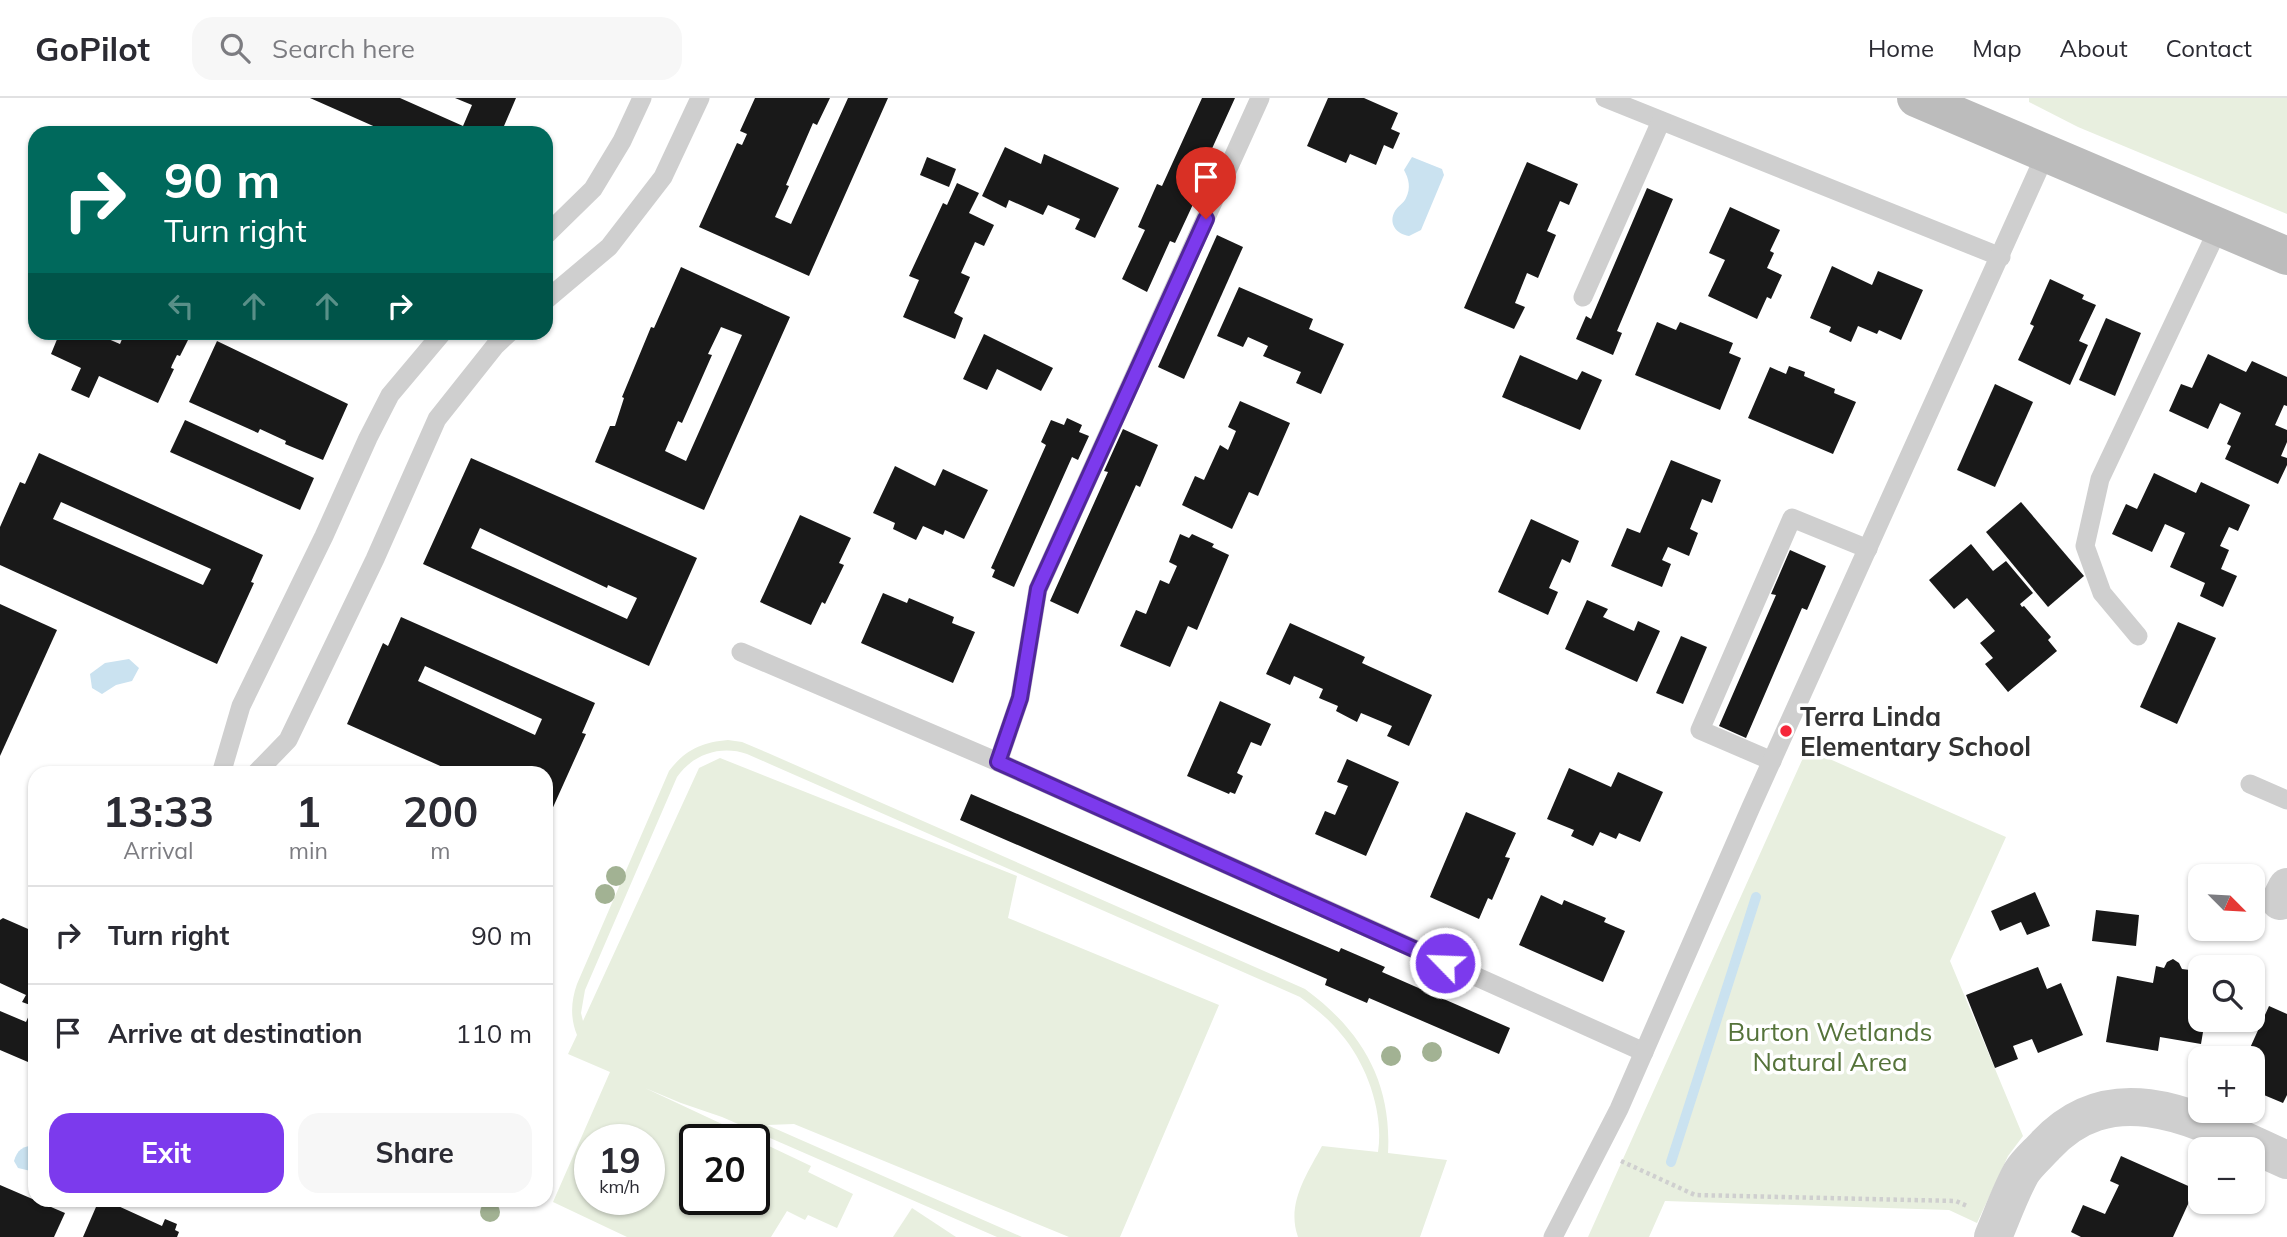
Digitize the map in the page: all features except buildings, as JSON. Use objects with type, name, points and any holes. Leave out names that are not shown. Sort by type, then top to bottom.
[{"type":"main road","points":[[1916,98],[2287,256]]},
{"type":"street","points":[[1996,1229],[2022,1171],[2058,1132],[2080,1117],[2110,1108],[2134,1105],[2161,1109],[2188,1117],[2287,1160]]},
{"type":"lane","points":[[553,228],[593,189],[622,141],[642,98]]},
{"type":"lane","points":[[553,294],[609,247],[663,177],[700,98]]},
{"type":"lane","points":[[998,762],[1020,698],[1038,589],[1260,98]]},
{"type":"lane","points":[[1605,98],[2001,257]]},
{"type":"lane","points":[[1583,298],[1661,121]]},
{"type":"lane","points":[[1553,1237],[1598,1151],[1644,1052],[2046,153]]},
{"type":"lane","points":[[2138,636],[2102,593],[2085,546],[2100,479],[2218,227]]},
{"type":"lane","points":[[223,766],[241,706],[324,536],[368,438],[390,395],[436,340]]},
{"type":"lane","points":[[263,766],[288,740],[375,559],[438,419],[501,340]]},
{"type":"lane","points":[[1772,761],[1700,730],[1792,517],[1868,549]]},
{"type":"lane","points":[[741,652],[998,762],[1644,1052]]},
{"type":"lane","points":[[2249,784],[2287,800]]},
{"type":"path","points":[[1598,1151],[1695,1195],[1956,1201],[1996,1229]]},
{"type":"green space","points":[[2029,98],[2287,98],[2287,214],[2078,127],[2029,102]]},
{"type":"green space","points":[[728,740],[742,742],[1305,989],[1342,1022],[1369,1059],[1385,1103],[1388,1153],[1447,1160],[1420,1237],[1298,1237],[1295,1225],[1296,1201],[1322,1146],[1378,1152],[1379,1137],[1376,1105],[1359,1060],[1332,1024],[1300,997],[737,751],[718,751],[699,757],[677,777],[585,990],[581,1013],[583,1021],[699,768],[720,758],[1017,876],[1008,918],[1219,1005],[1120,1237],[1069,1237],[794,1124],[738,1124],[645,1088],[722,1124],[679,1124],[679,1215],[770,1215],[770,1147],[811,1166],[808,1172],[853,1194],[837,1228],[808,1215],[805,1220],[787,1211],[771,1237],[627,1237],[580,1215],[665,1215],[665,1124],[587,1124],[610,1072],[568,1054],[577,1035],[572,1010],[577,984],[669,771],[688,752],[702,745]]},
{"type":"green space","name":"Burton Wetlands Natural Area","points":[[1807,749],[2006,837],[1950,961],[2023,1136],[2008,1156],[1977,1223],[1949,1210],[1665,1201],[1649,1237],[1588,1237]]},
{"type":"green space","points":[[770,1126],[1022,1237],[997,1237],[770,1138]]},
{"type":"green space","points":[[574,1154],[574,1212],[553,1202]]},
{"type":"green space","points":[[912,1208],[956,1237],[893,1237]]},
{"type":"water","points":[[1412,157],[1442,169],[1444,175],[1421,230],[1409,236],[1397,230],[1392,220],[1395,211],[1408,194],[1409,184],[1404,170]]},
{"type":"water","points":[[129,659],[139,668],[132,681],[116,685],[102,694],[92,688],[90,674],[105,663]]},
{"type":"water","points":[[28,1147],[28,1170],[18,1168],[14,1161],[19,1151]]},
{"type":"waterway","points":[[1671,1162],[1756,897]]},
{"type":"place","name":"Terra Linda Elementary School","points":[[1786,731]]},
{"type":"route","points":[[1206,219],[1038,589],[1020,698],[998,762],[1445,963]]}]
